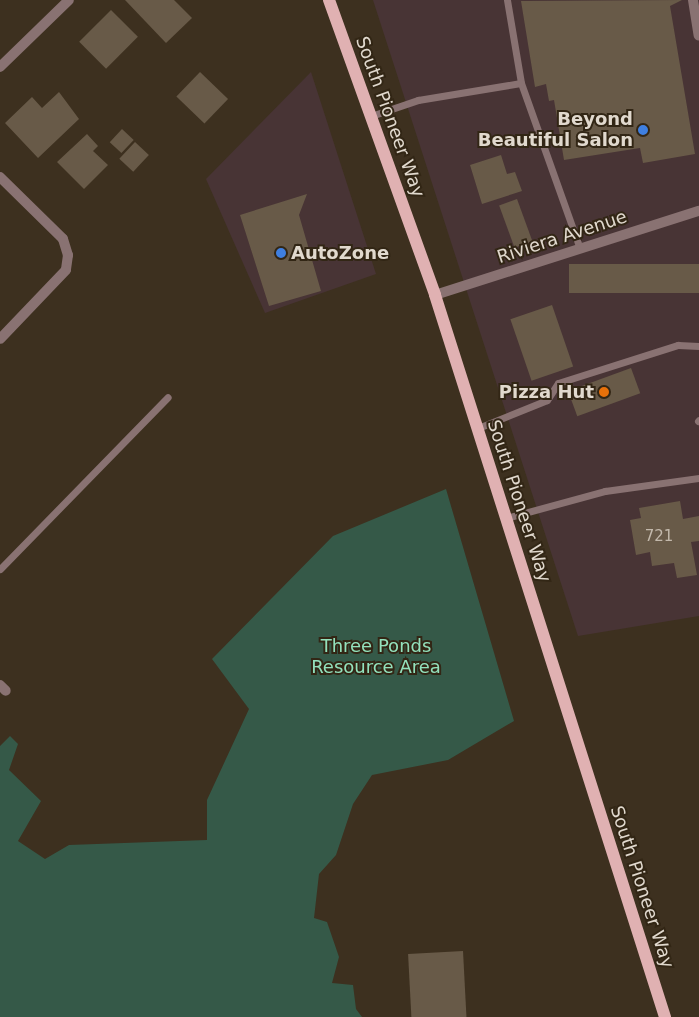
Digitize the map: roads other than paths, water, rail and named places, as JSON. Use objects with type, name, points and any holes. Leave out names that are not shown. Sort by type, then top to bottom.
[{"type":"main road","name":"South Pioneer Way","points":[[329,0],[435,295],[665,1017]]},
{"type":"street","points":[[0,68],[69,0]]},
{"type":"street","points":[[693,0],[699,36]]},
{"type":"street","points":[[0,177],[63,239],[68,255],[66,270],[0,339]]},
{"type":"street","name":"Riviera Avenue","points":[[435,295],[699,211]]},
{"type":"lane","points":[[507,0],[521,83],[580,249]]},
{"type":"lane","points":[[371,116],[418,100],[521,83]]},
{"type":"lane","points":[[478,428],[547,400],[558,382],[678,345],[699,346]]},
{"type":"lane","points":[[0,569],[168,397]]},
{"type":"lane","points":[[506,518],[605,490],[699,478]]},
{"type":"place","name":"Beyond Beautiful Salon","points":[[643,130]]},
{"type":"place","name":"AutoZone","points":[[281,253]]},
{"type":"place","name":"Pizza Hut","points":[[604,392]]},
{"type":"park label","name":"Three Ponds Resource Area","points":[[376,658]]}]
